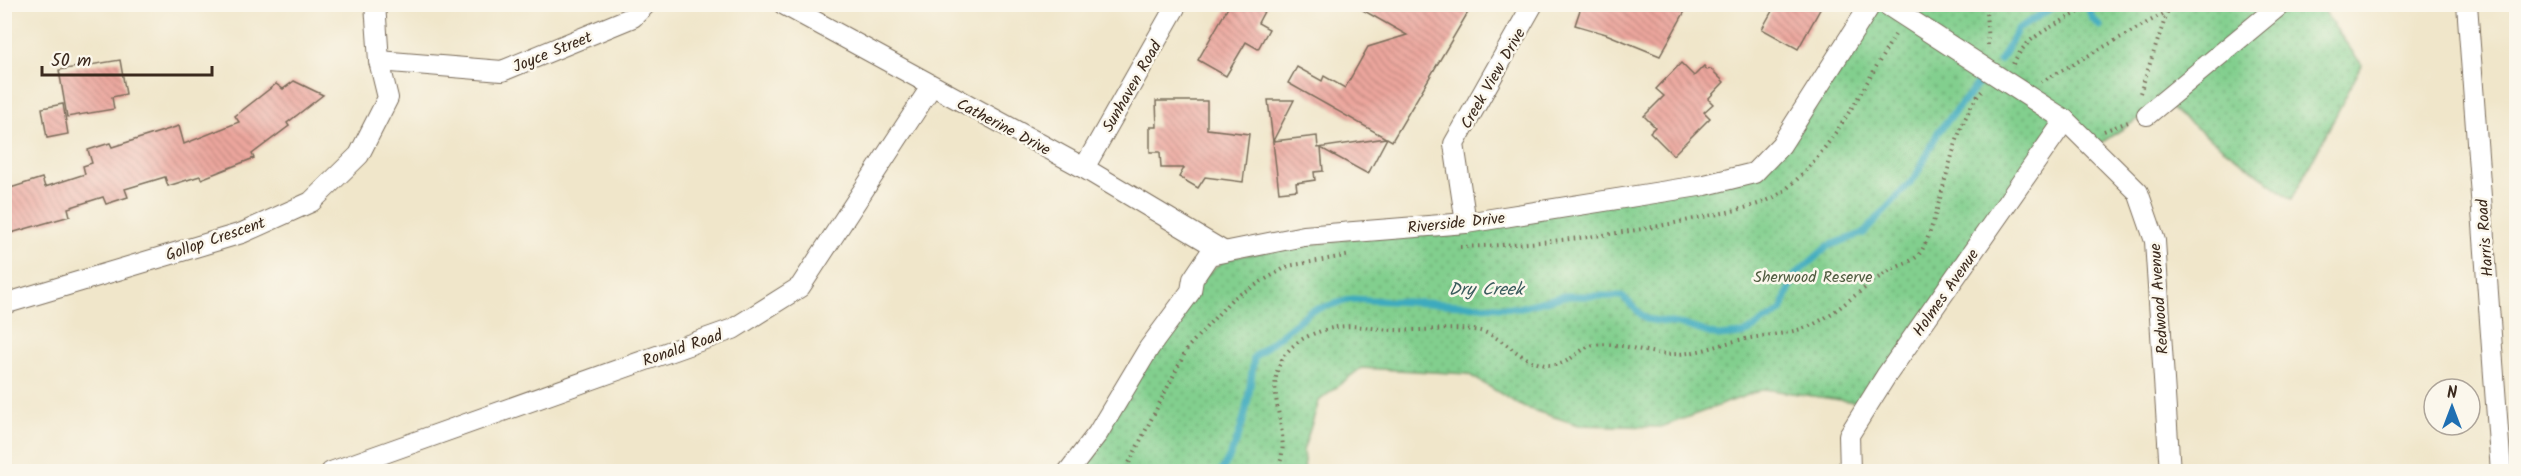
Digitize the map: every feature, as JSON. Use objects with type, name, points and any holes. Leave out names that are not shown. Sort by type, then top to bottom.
[{"type":"street","name":"Gollop Crescent","points":[[4,304],[242,232],[311,202],[359,155],[388,98],[379,61],[375,4]]},
{"type":"street","name":"Joyce Street","points":[[379,61],[502,71],[633,17],[646,4]]},
{"type":"street","name":"Catherine Drive","points":[[783,4],[813,12],[931,87],[1084,168],[1223,250]]},
{"type":"street","name":"Sunhaven Road","points":[[1084,168],[1177,4]]},
{"type":"street","name":"Creek View Drive","points":[[1466,223],[1454,144],[1533,4]]},
{"type":"street","name":"Riverside Drive","points":[[1068,471],[1098,433],[1149,348],[1191,291],[1193,279],[1209,255],[1223,250],[1304,236],[1466,223],[1705,185],[1754,173],[1782,145],[1871,4]]},
{"type":"street","name":"Redwood Avenue","points":[[1886,4],[2065,120],[2138,192],[2155,241],[2170,471]]},
{"type":"street","points":[[2147,115],[2281,4]]},
{"type":"street","name":"Harris Road","points":[[2467,4],[2501,471]]},
{"type":"street","name":"Ronald Road","points":[[331,471],[733,329],[800,287],[931,87]]},
{"type":"street","name":"Holmes Avenue","points":[[1850,471],[1849,435],[1886,376],[2065,120]]},
{"type":"path","points":[[1276,471],[1283,460],[1274,390],[1277,364],[1291,347],[1305,337],[1336,327],[1352,326],[1394,330],[1480,331],[1533,362],[1557,365],[1575,357],[1592,345],[1614,344],[1657,355],[1708,351],[1739,340],[1774,336],[1812,325],[1889,271],[1918,257],[1932,229],[1955,141],[1976,97],[1984,88],[1987,69],[1986,11],[1989,4]]},
{"type":"path","points":[[2005,81],[2020,50],[2035,34],[2080,10],[2093,9],[2094,4]]},
{"type":"path","points":[[2024,92],[2168,10],[2174,4]]},
{"type":"path","points":[[2084,139],[2147,115],[2140,92],[2168,10]]},
{"type":"path","points":[[1455,247],[1522,245],[1637,231],[1741,209],[1783,191],[1821,152],[1905,16]]},
{"type":"path","points":[[1122,471],[1127,467],[1188,346],[1232,299],[1288,266],[1355,254]]},
{"type":"green space","name":"Sherwood Reserve","points":[[1871,5],[2319,5],[2362,65],[2292,199],[2163,103],[2093,148],[2066,121],[1868,404],[1764,389],[1661,427],[1579,425],[1523,407],[1468,374],[1361,368],[1319,401],[1303,451],[1305,471],[1067,472],[1199,282],[1227,258],[1754,173]]},
{"type":"building","points":[[1230,4],[1268,4],[1258,23],[1269,29],[1258,49],[1246,42],[1226,76],[1198,60]]},
{"type":"building","points":[[1352,4],[1473,4],[1392,141],[1387,138],[1368,174],[1321,148],[1323,171],[1314,172],[1315,180],[1296,183],[1297,190],[1279,192],[1268,100],[1294,100],[1273,141],[1317,136],[1318,148],[1386,138],[1288,83],[1297,67],[1322,81],[1324,76],[1345,88],[1368,47],[1407,35]]},
{"type":"building","points":[[1582,4],[1689,4],[1660,56],[1606,34],[1575,25]]},
{"type":"building","points":[[1776,4],[1823,4],[1798,49],[1762,29]]},
{"type":"building","points":[[120,60],[126,94],[112,97],[114,109],[67,117],[59,70]]},
{"type":"building","points":[[1681,63],[1694,76],[1704,66],[1707,70],[1711,69],[1724,82],[1708,99],[1713,104],[1704,112],[1710,118],[1673,155],[1650,132],[1655,127],[1644,116],[1664,96],[1656,89]]},
{"type":"building","points":[[294,81],[323,95],[287,123],[289,126],[252,154],[254,158],[201,179],[200,176],[168,186],[165,177],[125,189],[128,197],[106,204],[103,197],[68,208],[70,216],[4,235],[4,190],[42,178],[45,187],[85,174],[83,166],[92,163],[88,150],[110,143],[112,147],[179,126],[184,144],[239,122],[235,116],[276,84],[283,89]]},
{"type":"building","points":[[1156,101],[1207,101],[1207,129],[1249,134],[1243,182],[1205,177],[1198,188],[1179,177],[1184,168],[1161,168],[1160,152],[1150,152],[1150,127],[1157,127]]},
{"type":"building","points":[[63,104],[68,134],[47,138],[42,108]]},
{"type":"waterway","name":"Dry Creek","points":[[2000,60],[2018,29],[2058,4]]},
{"type":"waterway","points":[[2087,4],[2092,18],[2100,26]]},
{"type":"waterway","name":"Dry Creek","points":[[1221,472],[1240,431],[1254,357],[1310,311],[1352,299],[1518,308],[1564,296],[1622,296],[1646,319],[1684,325],[1718,336],[1744,334],[1781,311],[1794,276],[1828,246],[1864,233],[1916,176],[1938,132],[1978,84]]}]
